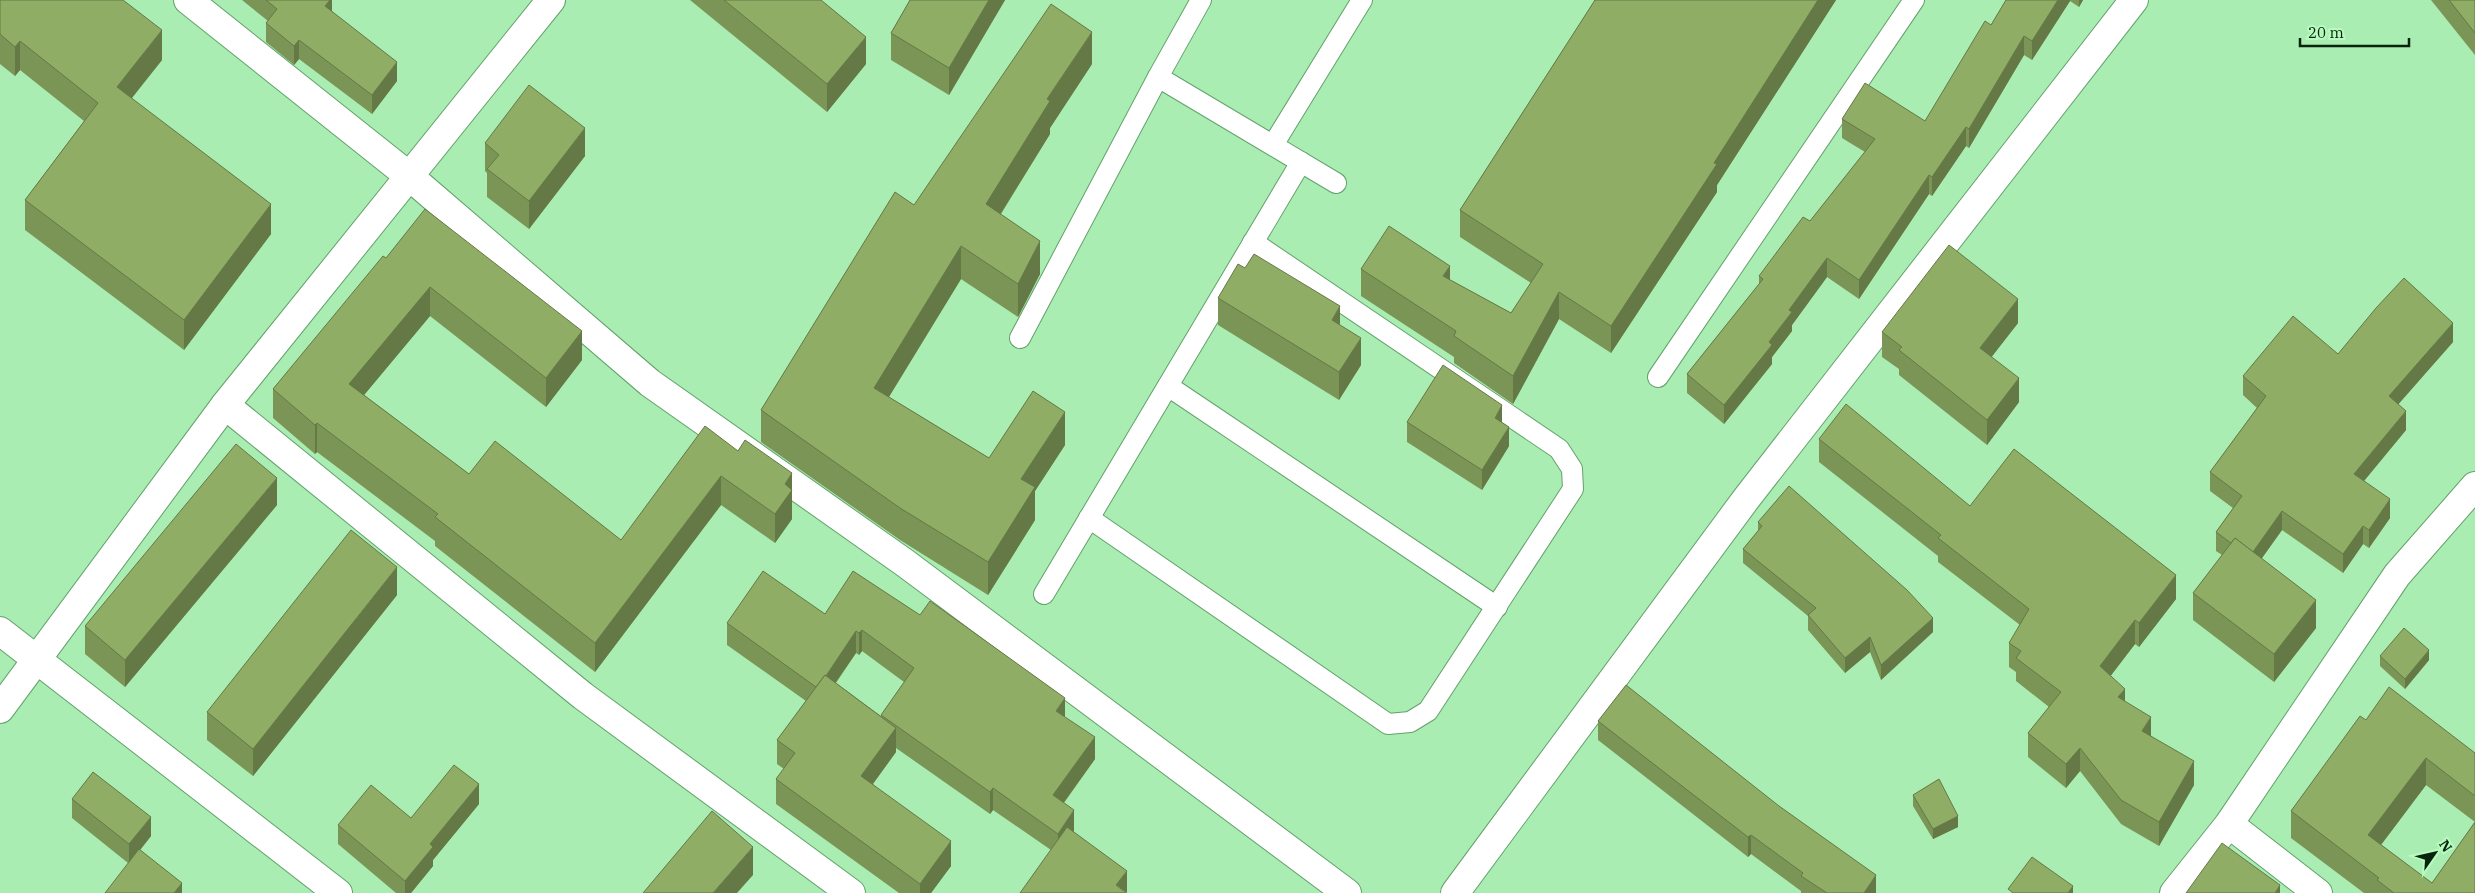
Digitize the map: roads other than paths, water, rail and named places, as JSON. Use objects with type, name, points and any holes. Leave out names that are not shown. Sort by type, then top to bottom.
[{"type":"street","points":[[188,0],[409,176],[650,383],[905,563],[1347,893]]},
{"type":"street","points":[[0,709],[225,405],[551,0]]},
{"type":"street","points":[[1455,893],[1746,499],[2134,0]]},
{"type":"street","points":[[225,405],[583,696],[851,893]]},
{"type":"street","points":[[2174,893],[2229,824],[2397,576],[2475,486]]},
{"type":"street","points":[[0,631],[338,893]]},
{"type":"street","points":[[2229,824],[2318,893]]},
{"type":"lane","points":[[1020,338],[1158,78],[1202,0]]},
{"type":"lane","points":[[1273,145],[1362,0]]},
{"type":"lane","points":[[1658,377],[1914,0]]},
{"type":"lane","points":[[1158,78],[1336,183]]},
{"type":"lane","points":[[1044,594],[1301,162]]},
{"type":"lane","points":[[1089,518],[1388,724],[1410,722],[1428,711],[1573,489],[1572,469],[1558,449],[1253,242]]},
{"type":"lane","points":[[1168,386],[1496,607]]}]
